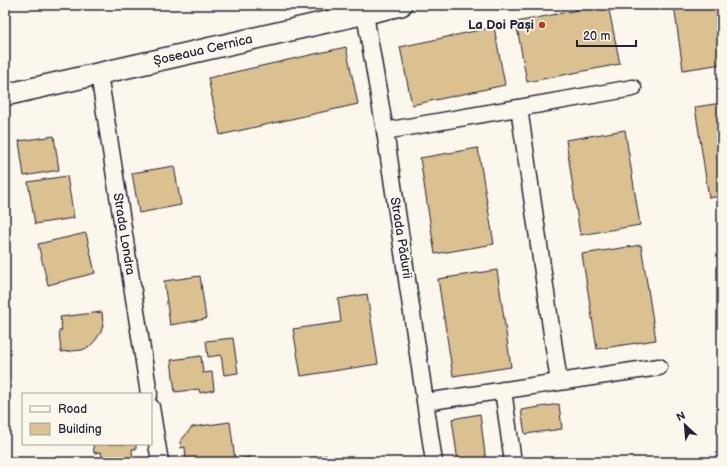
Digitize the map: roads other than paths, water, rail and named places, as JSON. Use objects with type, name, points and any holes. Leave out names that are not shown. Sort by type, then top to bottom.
[{"type":"street","name":"Șoseaua Cernica","points":[[5,95],[373,10],[402,5]]},
{"type":"street","name":"Strada Pădurii","points":[[373,10],[385,131],[434,462]]},
{"type":"street","name":"Strada Londra","points":[[99,74],[149,393]]},
{"type":"street","points":[[385,131],[633,88]]},
{"type":"street","points":[[519,108],[559,382]]},
{"type":"street","points":[[425,402],[659,367]]},
{"type":"street","points":[[503,390],[513,462]]},
{"type":"street","points":[[152,413],[160,462]]},
{"type":"place","name":"La Doi Pași","points":[[542,25]]}]
